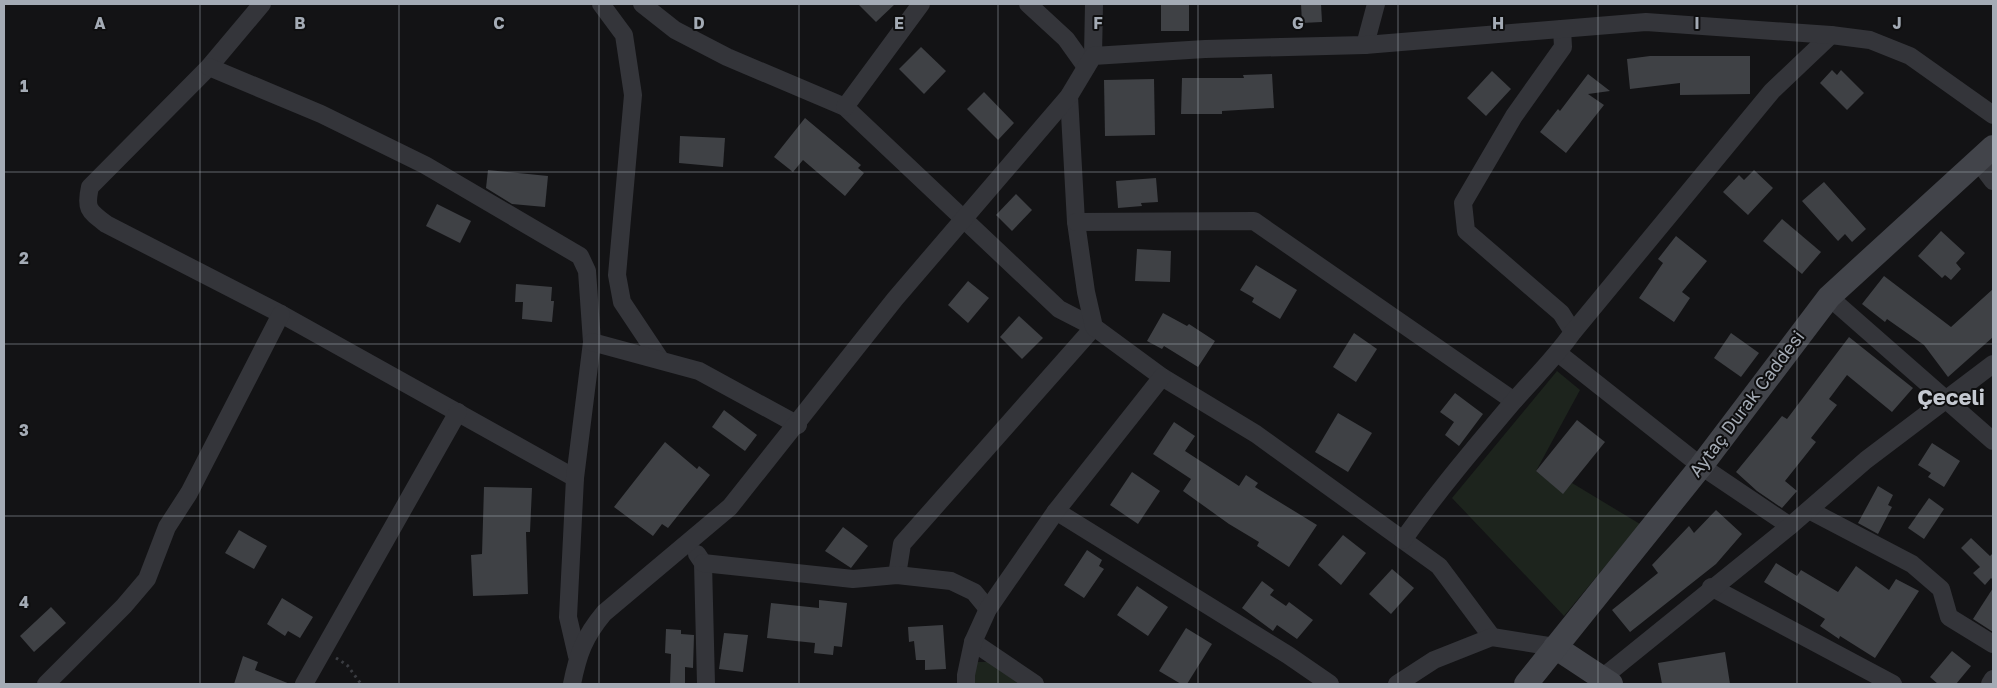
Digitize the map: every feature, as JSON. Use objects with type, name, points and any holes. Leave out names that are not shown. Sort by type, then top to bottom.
[{"type":"main road","name":"Aytaç Durak Caddesi","points":[[1526,684],[1701,466],[1829,297],[1986,154]]},
{"type":"main road","points":[[1555,647],[1606,681]]},
{"type":"street","points":[[262,4],[209,67],[90,187],[87,201],[90,212],[106,224],[281,314],[575,478]]},
{"type":"street","points":[[601,4],[624,36],[634,95],[616,275],[622,302],[660,359]]},
{"type":"street","points":[[642,4],[674,30],[727,57],[845,106],[1059,309],[1094,327],[1162,377],[1256,434],[1439,566],[1492,637]]},
{"type":"street","points":[[845,106],[921,4]]},
{"type":"street","points":[[1028,4],[1090,61],[1205,49],[1365,45],[1646,22],[1831,34],[1870,40],[1910,56],[1993,115]]},
{"type":"street","points":[[572,684],[577,656],[588,631],[604,613],[730,507],[798,424],[895,299],[962,218],[1069,96],[1090,61],[1094,4]]},
{"type":"street","points":[[1365,45],[1376,4]]},
{"type":"street","points":[[1562,29],[1563,47],[1514,116],[1463,203],[1466,231],[1561,313],[1573,332]]},
{"type":"street","points":[[1403,540],[1434,496],[1514,401],[1558,354],[1573,332],[1772,91],[1831,34]]},
{"type":"street","points":[[209,67],[321,114],[425,166],[580,256],[588,271],[592,342],[575,478],[568,617],[577,656]]},
{"type":"street","points":[[1069,96],[1076,222],[1086,292],[1094,327]]},
{"type":"street","points":[[1986,154],[1993,181]]},
{"type":"street","points":[[1076,222],[1254,221],[1514,401]]},
{"type":"street","points":[[1829,297],[1993,441]]},
{"type":"street","points":[[46,684],[124,606],[147,579],[167,527],[189,493],[281,314]]},
{"type":"street","points":[[897,575],[902,544],[1094,327]]},
{"type":"street","points":[[592,342],[699,371],[798,424]]},
{"type":"street","points":[[1558,354],[1701,466],[1790,526]]},
{"type":"street","points":[[1606,681],[1711,587],[1790,526],[1866,460],[1993,364]]},
{"type":"street","points":[[966,684],[973,642],[988,609],[1056,511],[1162,377]]},
{"type":"street","points":[[304,684],[458,412]]},
{"type":"street","points":[[1809,510],[1912,564],[1940,589],[1948,617],[1993,644]]},
{"type":"street","points":[[1056,511],[1288,655],[1330,684]]},
{"type":"street","points":[[689,542],[704,563],[706,684]]},
{"type":"street","points":[[704,563],[853,579],[897,575],[950,581],[974,592],[988,609]]},
{"type":"street","points":[[1711,587],[1893,684]]},
{"type":"street","points":[[1397,684],[1434,660],[1492,637],[1555,647]]},
{"type":"street","points":[[973,642],[1035,684]]},
{"type":"street","points":[[1990,684],[1993,679]]},
{"type":"path","points":[[323,650],[347,665],[362,684]]},
{"type":"shaded area","points":[[1557,371],[1580,390],[1536,471],[1563,493],[1572,483],[1640,524],[1564,616],[1452,498]]},
{"type":"shaded area","points":[[978,662],[991,662],[1022,684],[973,684],[974,664]]},
{"type":"building","points":[[858,4],[895,4],[876,22]]},
{"type":"building","points":[[1161,4],[1189,4],[1189,31],[1161,31]]},
{"type":"building","points":[[1301,4],[1321,4],[1322,22],[1302,23]]},
{"type":"building","points":[[921,47],[946,71],[924,94],[899,69]]},
{"type":"building","points":[[1650,56],[1750,56],[1750,94],[1680,95],[1680,83],[1630,89],[1627,59]]},
{"type":"building","points":[[1832,70],[1837,75],[1841,70],[1864,93],[1847,110],[1820,83]]},
{"type":"building","points":[[1492,71],[1511,89],[1486,116],[1467,98]]},
{"type":"building","points":[[1272,74],[1274,108],[1222,111],[1222,114],[1181,114],[1182,78],[1244,78],[1243,75]]},
{"type":"building","points":[[1588,74],[1610,91],[1588,94],[1604,105],[1566,153],[1540,132],[1558,109],[1560,111]]},
{"type":"building","points":[[1154,79],[1155,135],[1105,136],[1104,80]]},
{"type":"building","points":[[984,92],[1014,123],[998,140],[967,109]]},
{"type":"building","points":[[805,118],[861,165],[858,168],[864,173],[845,196],[803,160],[793,172],[774,157]]},
{"type":"building","points":[[680,136],[725,138],[723,167],[679,163]]},
{"type":"building","points":[[488,170],[548,176],[545,207],[512,204],[486,188]]},
{"type":"building","points":[[1754,170],[1773,188],[1748,215],[1723,192],[1739,175],[1744,180]]},
{"type":"building","points":[[1156,178],[1158,202],[1141,203],[1142,206],[1118,208],[1116,181]]},
{"type":"building","points":[[1824,182],[1866,229],[1852,242],[1845,234],[1838,241],[1802,201]]},
{"type":"building","points":[[1016,194],[1032,210],[1012,231],[996,215]]},
{"type":"building","points":[[437,204],[471,221],[460,243],[426,226]]},
{"type":"building","points":[[1782,219],[1821,252],[1802,274],[1763,241]]},
{"type":"building","points":[[1941,231],[1965,253],[1956,263],[1961,269],[1951,280],[1945,275],[1942,278],[1918,256]]},
{"type":"building","points":[[1676,236],[1707,261],[1682,292],[1690,298],[1674,322],[1639,298],[1663,263],[1658,259]]},
{"type":"building","points":[[1137,249],[1171,251],[1170,282],[1135,281]]},
{"type":"building","points":[[1256,265],[1297,290],[1280,319],[1252,302],[1254,298],[1240,290]]},
{"type":"building","points":[[1884,276],[1951,327],[1993,289],[1993,337],[1948,377],[1924,345],[1887,319],[1885,322],[1862,304]]},
{"type":"building","points":[[968,281],[989,298],[968,323],[948,305]]},
{"type":"building","points":[[516,284],[552,287],[551,301],[554,301],[552,322],[522,319],[523,302],[515,302]]},
{"type":"building","points":[[1163,313],[1187,326],[1189,324],[1215,341],[1198,367],[1164,346],[1162,349],[1147,341]]},
{"type":"building","points":[[1019,316],[1043,338],[1022,359],[1000,337]]},
{"type":"building","points":[[1354,333],[1377,349],[1356,382],[1333,367]]},
{"type":"building","points":[[1731,333],[1759,353],[1741,377],[1714,358]]},
{"type":"building","points":[[1849,337],[1913,388],[1892,412],[1847,375],[1829,399],[1837,405],[1811,438],[1816,442],[1785,481],[1797,491],[1782,508],[1757,491],[1736,472],[1782,416],[1787,419]]},
{"type":"building","points":[[1455,393],[1483,414],[1459,446],[1445,435],[1454,422],[1440,412]]},
{"type":"building","points":[[724,410],[757,435],[745,451],[712,427]]},
{"type":"building","points":[[1338,413],[1372,433],[1348,472],[1315,452]]},
{"type":"building","points":[[1577,420],[1605,442],[1563,494],[1536,471]]},
{"type":"building","points":[[1174,422],[1195,436],[1185,451],[1239,486],[1246,475],[1258,483],[1255,487],[1317,525],[1289,567],[1257,546],[1259,542],[1229,524],[1183,491],[1191,479],[1153,454]]},
{"type":"building","points":[[665,442],[697,469],[699,466],[710,475],[668,528],[662,524],[653,536],[614,507]]},
{"type":"building","points":[[1932,443],[1960,461],[1944,487],[1928,477],[1931,473],[1918,465]]},
{"type":"building","points":[[1132,472],[1160,491],[1138,524],[1110,505]]},
{"type":"building","points":[[1878,486],[1893,495],[1888,505],[1892,507],[1878,534],[1858,523]]},
{"type":"building","points":[[484,487],[532,488],[530,532],[526,532],[528,594],[473,596],[471,555],[482,554]]},
{"type":"building","points":[[1929,498],[1944,509],[1924,539],[1908,528]]},
{"type":"building","points":[[1716,510],[1742,534],[1716,564],[1630,632],[1612,610],[1658,573],[1652,565],[1689,526],[1694,533]]},
{"type":"building","points":[[843,527],[868,546],[851,568],[825,551]]},
{"type":"building","points":[[239,530],[267,546],[254,569],[225,553]]},
{"type":"building","points":[[1343,535],[1366,553],[1341,585],[1318,565]]},
{"type":"building","points":[[1971,538],[1990,556],[1993,553],[1993,580],[1991,578],[1985,585],[1973,573],[1980,567],[1961,548]]},
{"type":"building","points":[[1087,550],[1102,560],[1099,566],[1104,569],[1084,598],[1064,585]]},
{"type":"building","points":[[1776,563],[1797,576],[1801,570],[1838,592],[1856,566],[1889,590],[1896,579],[1919,591],[1875,658],[1840,636],[1839,639],[1820,626],[1825,619],[1764,582]]},
{"type":"building","points":[[1392,569],[1414,588],[1391,614],[1369,594]]},
{"type":"building","points":[[1262,581],[1274,590],[1270,595],[1286,606],[1289,602],[1313,620],[1297,639],[1277,625],[1273,631],[1242,608]]},
{"type":"building","points":[[1137,586],[1168,607],[1148,636],[1117,615]]},
{"type":"building","points":[[1993,588],[1993,632],[1973,619]]},
{"type":"building","points":[[282,598],[313,617],[300,638],[288,631],[285,636],[267,624]]},
{"type":"building","points":[[819,600],[847,603],[842,647],[834,646],[833,655],[814,653],[815,643],[767,638],[771,603],[819,608]]},
{"type":"building","points":[[51,607],[66,623],[34,652],[20,636]]},
{"type":"building","points":[[943,625],[946,669],[925,670],[925,660],[916,660],[914,641],[909,642],[908,627]]},
{"type":"building","points":[[1186,628],[1212,644],[1187,684],[1181,684],[1159,671]]},
{"type":"building","points":[[666,629],[681,630],[681,634],[694,635],[693,668],[685,667],[685,684],[670,684],[671,654],[665,653]]},
{"type":"building","points":[[724,633],[748,635],[743,672],[719,669]]},
{"type":"building","points":[[1952,651],[1971,666],[1956,684],[1938,684],[1930,677]]},
{"type":"building","points":[[1725,652],[1730,684],[1662,684],[1658,663]]},
{"type":"building","points":[[243,656],[258,662],[255,670],[290,684],[234,684]]},
{"type":"district","name":"Çeceli","points":[[1951,397]]}]
